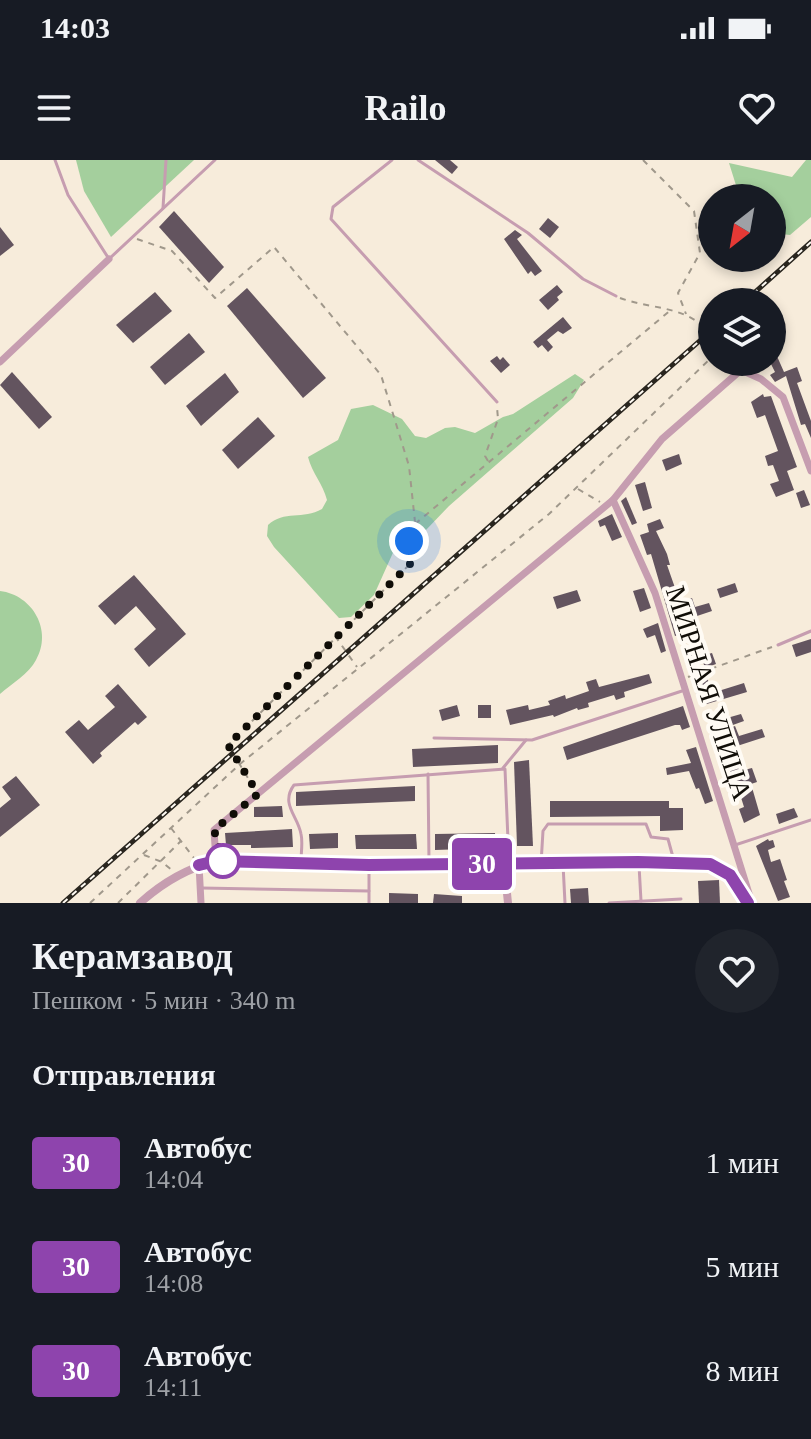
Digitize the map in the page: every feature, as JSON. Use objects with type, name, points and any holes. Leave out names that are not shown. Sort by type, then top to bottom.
[{"type":"street","points":[[0,362],[109,259]]},
{"type":"street","points":[[216,861],[214,830],[613,500],[662,439],[741,370],[761,379],[783,397],[811,471]]},
{"type":"street","name":"МИРНАЯ УЛИЦА","points":[[613,500],[655,593],[735,845],[750,903]]},
{"type":"street","points":[[140,903],[179,876],[199,865],[216,861],[369,865],[710,864],[730,875],[750,903]]},
{"type":"street","points":[[506,864],[508,903]]},
{"type":"street","points":[[199,865],[201,903]]},
{"type":"lane","points":[[55,160],[68,195],[109,259],[215,160]]},
{"type":"lane","points":[[163,208],[166,160]]},
{"type":"lane","points":[[392,160],[333,207],[331,219],[497,402]]},
{"type":"lane","points":[[418,160],[528,233],[583,279],[616,296]]},
{"type":"lane","points":[[778,645],[811,631]]},
{"type":"lane","points":[[434,738],[526,740],[686,689]]},
{"type":"lane","points":[[301,862],[301,832],[290,813],[289,792],[294,785],[503,769],[526,740]]},
{"type":"lane","points":[[503,769],[506,864]]},
{"type":"lane","points":[[428,774],[429,864]]},
{"type":"lane","points":[[735,845],[811,820]]},
{"type":"lane","points":[[541,864],[543,831],[548,824],[646,824],[651,837],[668,839],[674,863]]},
{"type":"lane","points":[[638,862],[641,901]]},
{"type":"lane","points":[[563,864],[565,903]]},
{"type":"lane","points":[[369,865],[369,903]]},
{"type":"lane","points":[[200,888],[369,891]]},
{"type":"lane","points":[[609,903],[681,899]]},
{"type":"path","points":[[643,160],[694,211],[700,253],[678,293],[686,314]]},
{"type":"path","points":[[131,237],[172,251],[215,298],[274,247],[381,375],[409,466],[415,524],[409,541],[410,564],[228,745],[258,794]]},
{"type":"path","points":[[616,296],[672,309],[698,321]]},
{"type":"path","points":[[415,524],[672,309]]},
{"type":"path","points":[[90,903],[240,764],[549,514],[698,371]]},
{"type":"path","points":[[488,462],[485,456],[498,419],[497,402]]},
{"type":"path","points":[[577,489],[606,506]]},
{"type":"path","points":[[335,636],[357,668]]},
{"type":"path","points":[[683,679],[778,645]]},
{"type":"path","points":[[170,827],[199,865]]},
{"type":"path","points":[[118,903],[181,841]]},
{"type":"path","points":[[143,854],[162,862],[179,876]]},
{"type":"green space","points":[[76,160],[194,160],[111,237],[84,191]]},
{"type":"green space","points":[[806,160],[811,160],[811,217],[790,235],[786,235],[786,184],[736,184],[729,163],[792,177]]},
{"type":"green space","points":[[575,374],[584,380],[573,398],[449,506],[426,530],[404,539],[396,546],[374,595],[351,617],[339,618],[267,536],[268,525],[274,520],[322,509],[327,500],[308,457],[338,440],[351,409],[373,405],[402,419],[415,436],[426,438],[445,428],[455,427],[475,433],[513,414]]},
{"type":"green space","points":[[0,591],[22,599],[30,607],[41,626],[42,638],[41,649],[33,665],[0,694]]},
{"type":"building","points":[[435,160],[450,160],[458,167],[452,174]]},
{"type":"building","points":[[174,211],[224,267],[209,283],[159,227]]},
{"type":"building","points":[[548,218],[559,227],[550,238],[539,229]]},
{"type":"building","points":[[0,227],[14,245],[0,256]]},
{"type":"building","points":[[515,230],[522,235],[517,239],[542,271],[535,276],[531,271],[528,274],[504,239]]},
{"type":"building","points":[[557,285],[563,292],[548,310],[539,300]]},
{"type":"building","points":[[247,288],[326,378],[303,398],[227,306]]},
{"type":"building","points":[[155,292],[172,311],[133,343],[116,325]]},
{"type":"building","points":[[563,317],[572,328],[563,334],[558,331],[547,340],[553,347],[548,352],[542,345],[538,348],[533,342]]},
{"type":"building","points":[[189,333],[205,352],[165,385],[150,367]]},
{"type":"building","points":[[497,356],[500,360],[503,357],[510,365],[501,373],[490,361]]},
{"type":"building","points":[[797,367],[802,381],[797,383],[811,421],[811,438],[805,424],[801,425],[786,376],[786,371]]},
{"type":"building","points":[[12,372],[52,417],[39,429],[0,385]]},
{"type":"building","points":[[225,373],[239,392],[201,426],[186,406]]},
{"type":"building","points":[[771,376],[786,376],[775,382]]},
{"type":"building","points":[[763,394],[764,397],[771,396],[797,467],[787,471],[794,490],[776,497],[770,484],[779,481],[773,465],[768,466],[765,456],[778,451],[765,415],[757,418],[751,402]]},
{"type":"building","points":[[258,417],[275,436],[238,469],[222,450]]},
{"type":"building","points":[[679,454],[682,464],[666,471],[662,460]]},
{"type":"building","points":[[645,482],[652,508],[643,511],[635,485]]},
{"type":"building","points":[[804,490],[810,505],[801,508],[796,493]]},
{"type":"building","points":[[626,497],[637,523],[632,525],[621,501]]},
{"type":"building","points":[[612,514],[622,537],[612,541],[605,525],[600,527],[598,521]]},
{"type":"building","points":[[660,519],[664,528],[656,531],[667,554],[670,565],[667,565],[680,602],[692,598],[695,607],[709,603],[712,611],[691,618],[695,630],[675,636],[651,554],[647,555],[640,535],[649,532],[647,524]]},
{"type":"building","points":[[134,575],[186,634],[149,667],[134,649],[156,629],[136,606],[115,625],[98,606]]},
{"type":"building","points":[[735,583],[738,592],[720,598],[717,589]]},
{"type":"building","points":[[644,588],[651,608],[640,612],[633,591]]},
{"type":"building","points":[[577,590],[581,601],[557,609],[553,597]]},
{"type":"building","points":[[658,623],[666,651],[661,653],[655,635],[647,638],[643,629]]},
{"type":"building","points":[[811,639],[811,652],[796,657],[792,645]]},
{"type":"building","points":[[699,649],[703,662],[687,667],[683,654]]},
{"type":"building","points":[[712,653],[716,664],[705,668],[701,656]]},
{"type":"building","points":[[649,674],[652,683],[624,692],[625,697],[616,700],[614,695],[588,703],[589,707],[510,725],[506,710],[528,705],[529,710],[550,705],[548,701],[589,691],[586,682],[596,679],[599,687]]},
{"type":"building","points":[[706,674],[712,693],[744,683],[747,692],[700,706],[692,681]]},
{"type":"building","points":[[118,684],[147,717],[138,725],[135,722],[100,753],[102,756],[93,764],[65,732],[79,720],[88,730],[115,707],[105,696]]},
{"type":"building","points":[[457,705],[460,716],[442,721],[439,710]]},
{"type":"building","points":[[478,705],[491,705],[491,718],[478,718]]},
{"type":"building","points":[[683,706],[690,727],[682,730],[680,725],[675,725],[567,760],[563,747]]},
{"type":"building","points":[[741,714],[744,721],[730,726],[727,718]]},
{"type":"building","points":[[735,726],[739,736],[762,729],[765,737],[734,747],[740,771],[752,768],[757,782],[751,784],[760,815],[744,823],[739,809],[744,807],[738,788],[728,791],[723,777],[728,776],[723,758],[730,756],[722,731]]},
{"type":"building","points":[[498,745],[498,763],[413,767],[412,749]]},
{"type":"building","points":[[696,747],[713,801],[705,804],[689,771],[667,775],[666,768],[691,763],[686,750]]},
{"type":"building","points":[[529,760],[533,846],[517,846],[514,762]]},
{"type":"building","points":[[16,776],[40,805],[0,837],[0,808],[11,799],[2,787]]},
{"type":"building","points":[[415,786],[415,801],[296,806],[296,792]]},
{"type":"building","points":[[550,801],[669,801],[669,808],[683,808],[683,830],[660,831],[660,816],[550,817]]},
{"type":"building","points":[[282,806],[283,817],[254,817],[254,807]]},
{"type":"building","points":[[794,808],[798,817],[779,824],[776,814]]},
{"type":"building","points":[[292,829],[293,847],[226,845],[225,833]]},
{"type":"building","points":[[338,833],[338,848],[310,849],[309,834]]},
{"type":"building","points":[[495,833],[496,848],[435,850],[435,834]]},
{"type":"building","points":[[416,834],[417,849],[356,849],[355,835]]},
{"type":"building","points":[[768,839],[773,840],[775,847],[768,850],[771,862],[780,859],[790,897],[778,901],[756,846]]},
{"type":"building","points":[[719,880],[720,903],[699,903],[698,881]]},
{"type":"building","points":[[588,888],[589,903],[571,903],[570,889]]},
{"type":"building","points":[[389,893],[418,894],[418,903],[389,903]]},
{"type":"building","points":[[434,894],[462,896],[462,903],[433,903]]},
{"type":"railway","points":[[760,288],[811,242]]},
{"type":"railway","points":[[63,903],[698,342]]},
{"type":"bus line","name":"30","points":[[199,865],[216,861],[369,865],[710,864],[730,875],[748,903]]},
{"type":"route","points":[[223,861],[214,830],[258,794],[228,745],[410,564],[409,541]]}]
